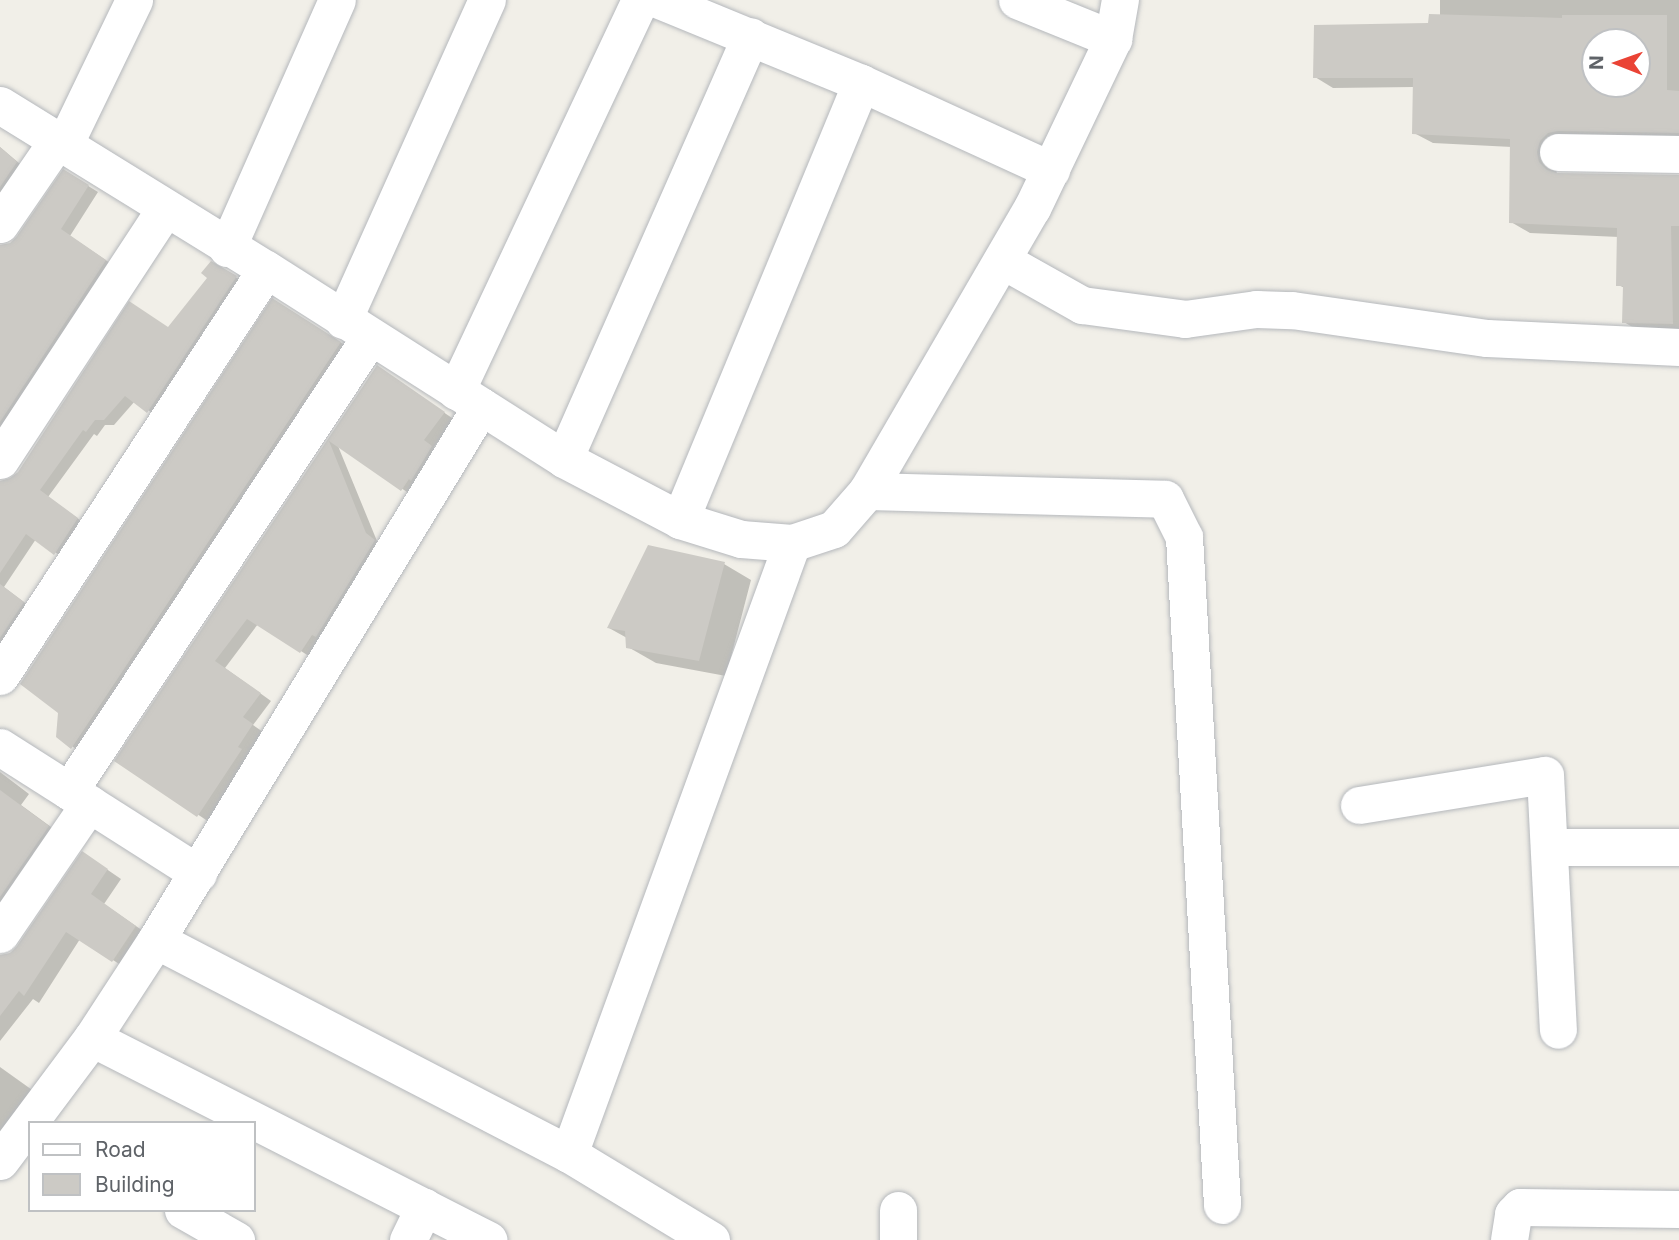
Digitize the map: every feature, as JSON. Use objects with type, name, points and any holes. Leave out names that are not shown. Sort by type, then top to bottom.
[{"type":"street","points":[[0,224],[60,143],[134,0]]},
{"type":"street","points":[[228,248],[337,0]]},
{"type":"street","points":[[0,934],[356,328],[487,0]]},
{"type":"street","points":[[31,1121],[92,1038],[198,873],[468,398],[640,0]]},
{"type":"street","points":[[659,0],[861,83],[1051,170]]},
{"type":"street","points":[[1017,0],[1113,39]]},
{"type":"street","points":[[0,105],[228,248],[267,269],[564,459],[680,520],[741,539],[792,543],[834,528],[867,491],[1002,260],[1051,170],[1113,39],[1120,0]]},
{"type":"street","points":[[564,459],[751,36]]},
{"type":"street","points":[[680,520],[861,83]]},
{"type":"street","points":[[1558,152],[1679,154]]},
{"type":"street","points":[[0,460],[165,209]]},
{"type":"street","points":[[1002,260],[1082,305],[1185,319],[1256,309],[1292,310],[1487,338],[1679,347]]},
{"type":"street","points":[[0,676],[267,269]]},
{"type":"street","points":[[867,491],[1165,499],[1184,537],[1222,1205]]},
{"type":"street","points":[[569,1154],[792,543]]},
{"type":"street","points":[[0,747],[198,873]]},
{"type":"street","points":[[1359,804],[1545,775],[1558,1030]]},
{"type":"street","points":[[1550,847],[1679,847]]},
{"type":"street","points":[[156,940],[569,1154],[711,1240]]},
{"type":"street","points":[[92,1038],[255,1121]]},
{"type":"street","points":[[256,1121],[489,1240]]},
{"type":"street","points":[[0,1161],[28,1125]]},
{"type":"street","points":[[408,1240],[424,1207]]},
{"type":"street","points":[[1509,1240],[1513,1214],[1520,1207],[1679,1209]]},
{"type":"street","points":[[187,1212],[236,1240]]},
{"type":"building","points":[[1429,14],[1562,18],[1562,15],[1667,15],[1667,90],[1679,91],[1679,133],[1558,131],[1548,133],[1540,141],[1537,152],[1539,162],[1547,170],[1557,173],[1679,175],[1679,226],[1671,226],[1673,324],[1622,323],[1623,286],[1616,286],[1617,228],[1509,223],[1510,139],[1412,134],[1413,78],[1313,78],[1314,25],[1428,23]]},
{"type":"building","points":[[0,147],[17,162],[0,187]]},
{"type":"building","points":[[63,169],[89,185],[61,229],[106,260],[0,422],[0,245],[10,243],[17,236]]},
{"type":"building","points":[[211,261],[237,276],[147,413],[125,396],[104,420],[95,420],[86,432],[83,430],[40,490],[78,518],[54,555],[26,534],[0,573],[0,481],[18,472],[129,301],[168,327],[207,278],[201,273]]},
{"type":"building","points":[[272,298],[341,342],[71,749],[56,737],[58,713],[20,684]]},
{"type":"building","points":[[377,365],[445,412],[424,440],[432,446],[411,481],[409,479],[401,491],[329,441],[366,533],[375,540],[316,637],[312,635],[300,653],[247,619],[215,661],[261,693],[243,717],[253,724],[238,747],[242,749],[197,817],[114,761]]},
{"type":"building","points":[[648,545],[725,562],[699,661],[626,648],[625,631],[607,628]]},
{"type":"building","points":[[0,584],[24,602],[0,638]]},
{"type":"building","points":[[0,790],[49,826],[0,897]]},
{"type":"building","points":[[82,851],[108,869],[91,894],[136,926],[112,962],[66,932],[24,996],[19,991],[0,1016],[0,955],[10,953],[17,946]]}]
